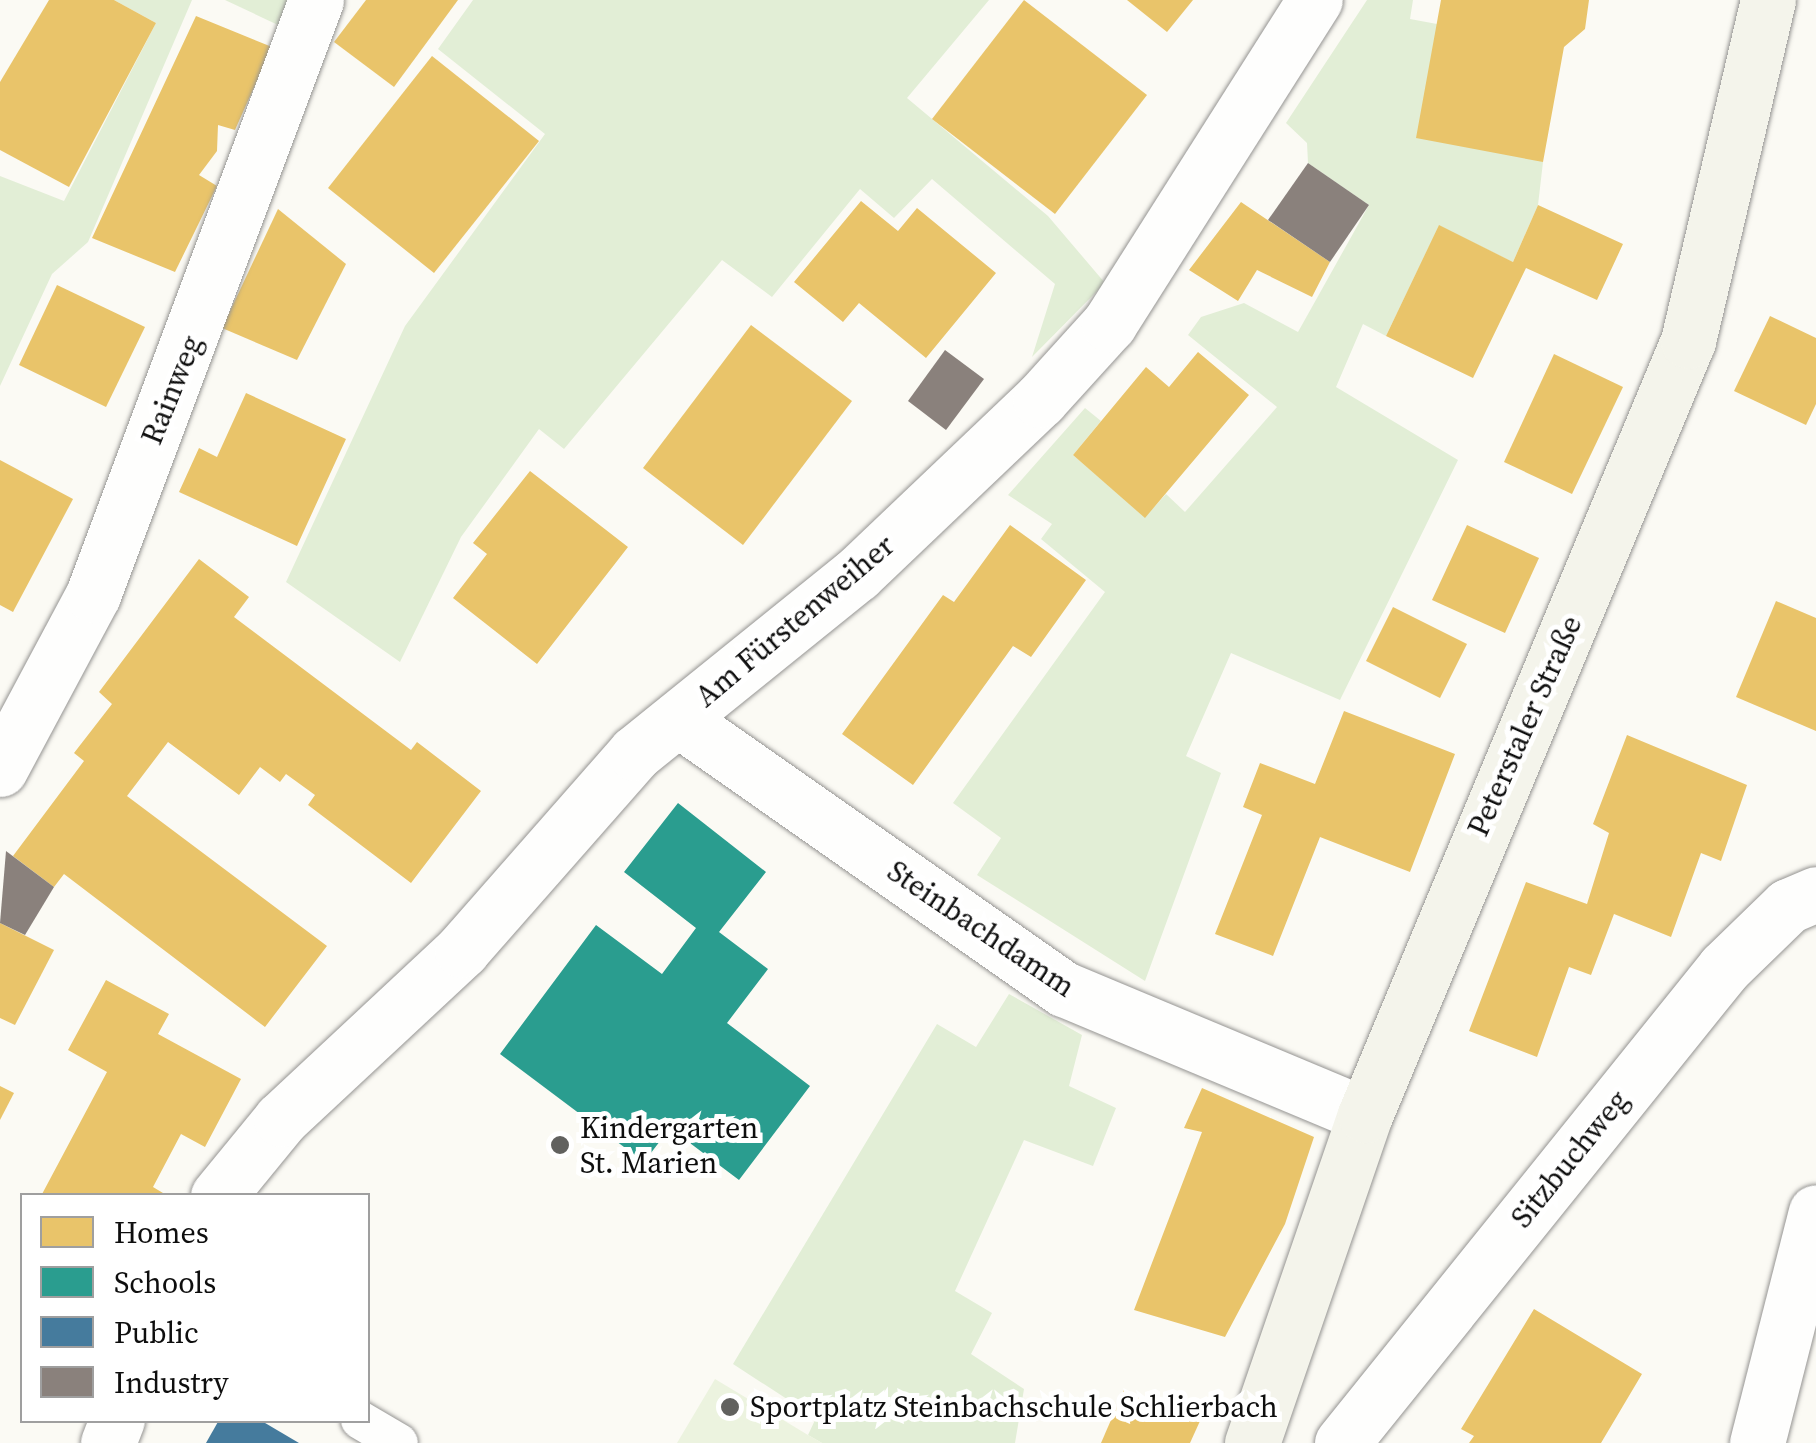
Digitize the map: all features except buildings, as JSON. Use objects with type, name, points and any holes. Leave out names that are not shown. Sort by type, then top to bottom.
[{"type":"main road","name":"Peterstaler Straße","points":[[1252,1443],[1365,1115],[1664,409],[1719,237],[1768,0]]},
{"type":"street","name":"Rainweg","points":[[0,769],[92,595],[316,0]]},
{"type":"street","name":"Am Fürstenweiher","points":[[220,1193],[254,1147],[417,997],[593,797],[678,718],[858,574],[1109,324],[1315,0]]},
{"type":"street","name":"Steinbachdamm","points":[[678,718],[1064,989],[1365,1115]]},
{"type":"street","name":"Sitzbuchweg","points":[[1342,1443],[1724,968],[1788,906],[1816,894]]},
{"type":"street","points":[[1757,1443],[1816,1212]]},
{"type":"lane","points":[[365,1423],[399,1443]]},
{"type":"green space","points":[[114,0],[192,0],[88,242],[52,274],[0,386],[0,176],[64,201],[156,23]]},
{"type":"green space","points":[[225,0],[287,0],[278,25]]},
{"type":"green space","points":[[473,0],[989,0],[907,98],[1048,216],[1105,283],[1032,357],[1055,284],[932,179],[894,218],[860,189],[772,297],[722,260],[564,449],[539,429],[461,537],[400,662],[286,582],[405,326],[545,134],[438,49]]},
{"type":"green space","points":[[1367,0],[1413,0],[1410,19],[1437,24],[1543,162],[1538,205],[1513,262],[1439,226],[1386,336],[1363,324],[1336,387],[1458,460],[1340,700],[1231,653],[1186,756],[1221,773],[1145,981],[977,875],[1001,838],[953,803],[1105,592],[1041,539],[1052,524],[1008,495],[1085,408],[1101,421],[1073,455],[1145,517],[1166,494],[1185,512],[1277,407],[1188,335],[1201,317],[1244,303],[1298,332],[1369,205],[1308,163],[1307,143],[1286,123]]},
{"type":"green space","points":[[1009,994],[1082,1035],[1069,1086],[1116,1108],[1093,1166],[1024,1140],[955,1291],[992,1313],[971,1354],[1024,1389],[1015,1443],[822,1443],[808,1435],[816,1418],[733,1364],[937,1024],[976,1047]]},
{"type":"green space","name":"Sportplatz Steinbachschule Schlierbach","points":[[715,1379],[808,1435],[822,1443],[677,1443]]},
{"type":"place","name":"Kindergarten St. Marien","points":[[560,1145]]},
{"type":"place","name":"Sportplatz Steinbachschule Schlierbach","points":[[730,1407]]}]
